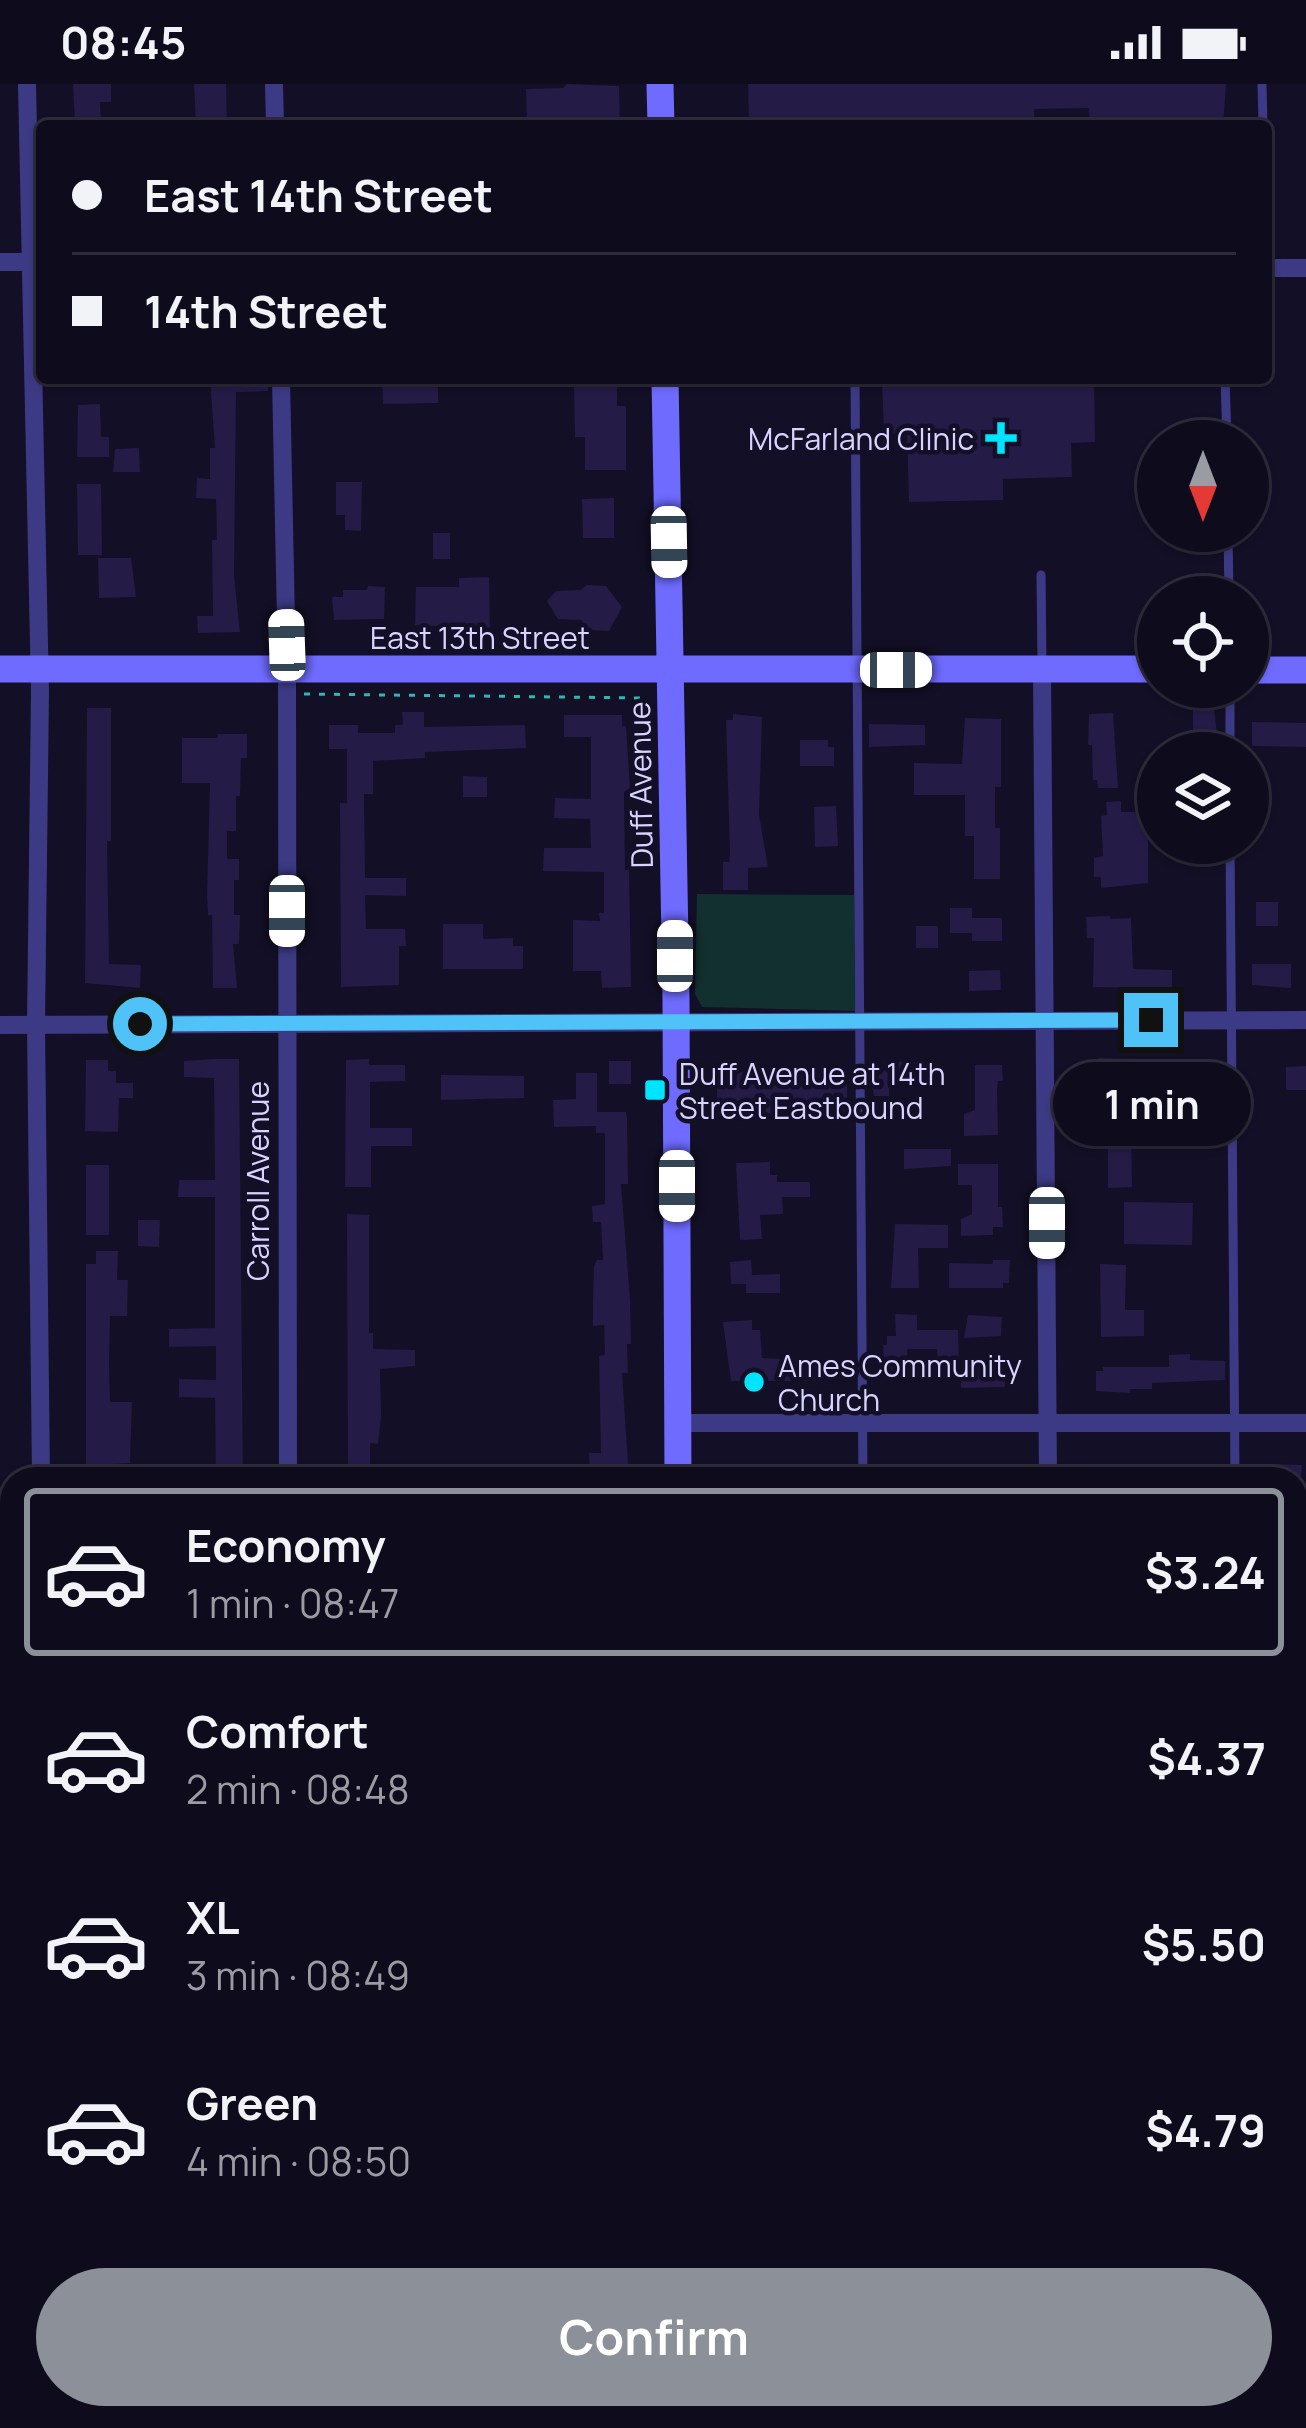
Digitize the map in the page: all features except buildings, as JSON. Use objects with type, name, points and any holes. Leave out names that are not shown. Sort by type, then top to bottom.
[{"type":"main road","points":[[660,84],[661,120]]},
{"type":"main road","name":"Duff Avenue","points":[[665,384],[678,1467]]},
{"type":"main road","name":"East 13th Street","points":[[0,669],[1137,669]]},
{"type":"main road","points":[[1269,670],[1306,670]]},
{"type":"street","points":[[27,84],[36,343]]},
{"type":"street","points":[[274,84],[275,120]]},
{"type":"street","points":[[0,262],[35,262]]},
{"type":"street","points":[[1272,268],[1306,268]]},
{"type":"street","points":[[36,384],[41,1467]]},
{"type":"street","name":"Carroll Avenue","points":[[281,384],[287,670],[288,1467]]},
{"type":"street","points":[[1042,669],[1048,1467]]},
{"type":"street","points":[[0,1025],[1306,1020]]},
{"type":"street","points":[[677,1423],[1306,1424]]},
{"type":"lane","points":[[1262,84],[1263,120]]},
{"type":"lane","points":[[855,384],[863,1467]]},
{"type":"lane","points":[[1226,384],[1227,420]]},
{"type":"lane","points":[[1041,575],[1042,669]]},
{"type":"lane","points":[[1230,864],[1235,1467]]},
{"type":"path","points":[[306,694],[644,698]]},
{"type":"green space","points":[[697,894],[854,895],[855,1011],[702,1007],[695,994]]},
{"type":"place","name":"McFarland Clinic","points":[[1001,438]]},
{"type":"place","name":"Duff Avenue at 14th Street Eastbound","points":[[655,1090]]},
{"type":"place","name":"Ames Community Church","points":[[754,1382]]},
{"type":"route","points":[[140,1024],[1151,1020]]}]
